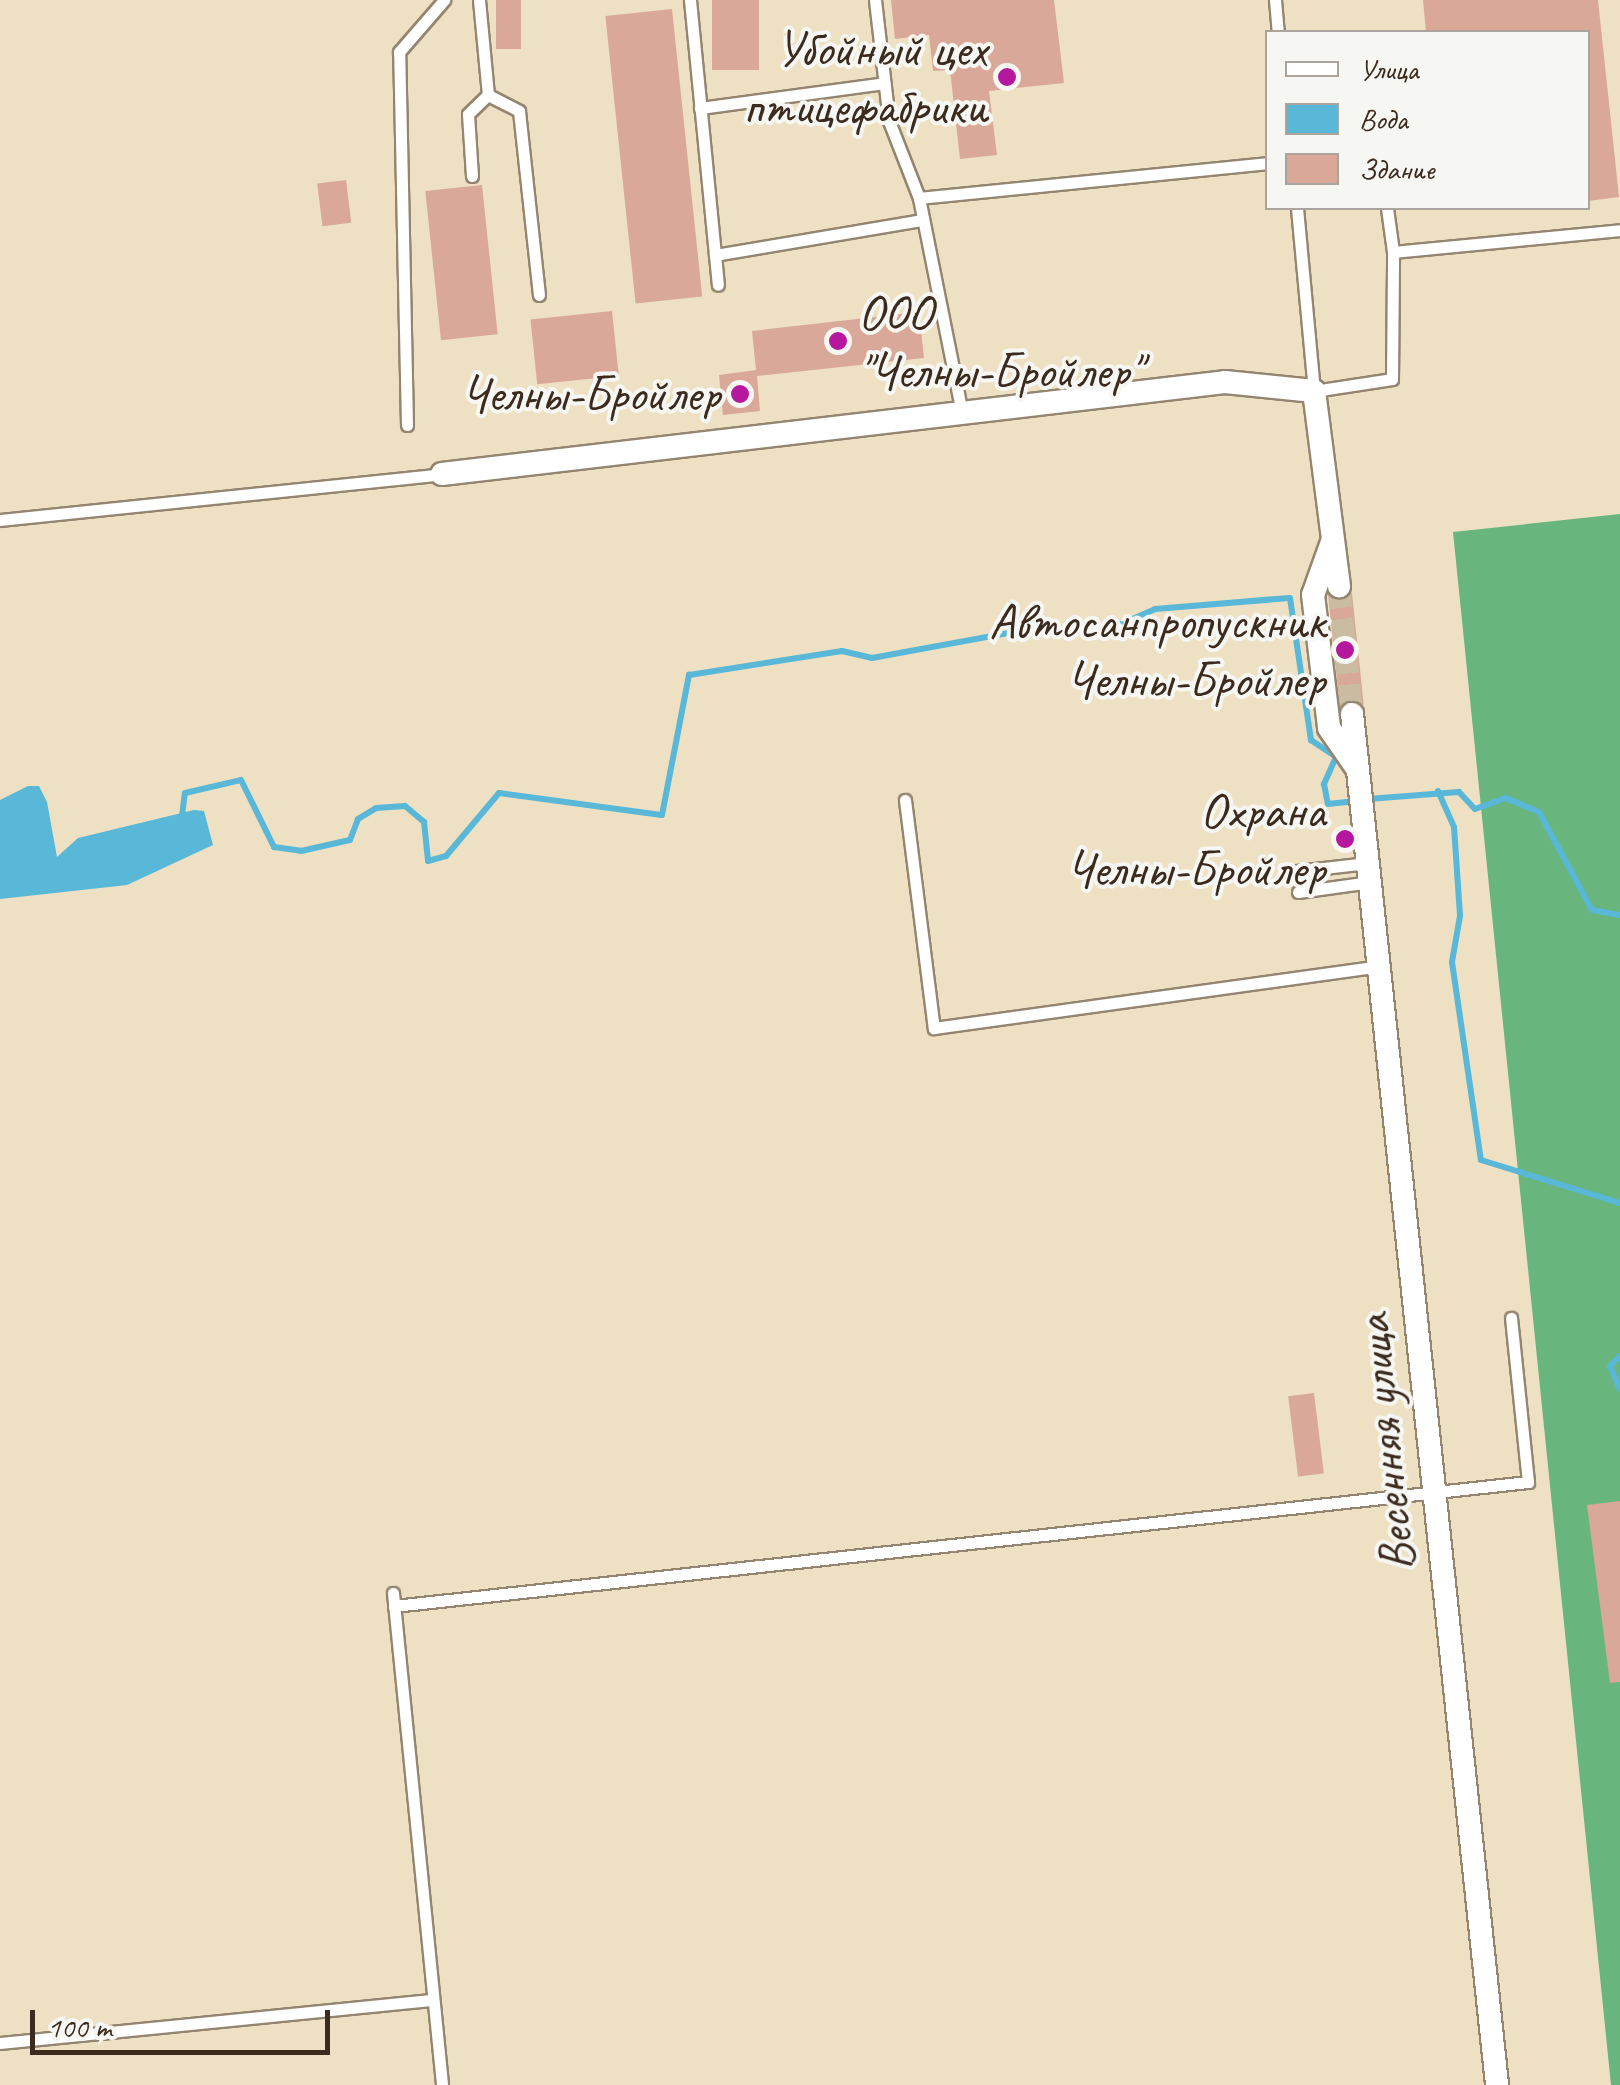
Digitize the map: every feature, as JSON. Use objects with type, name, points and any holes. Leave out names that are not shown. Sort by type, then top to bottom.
[{"type":"street","points":[[442,474],[961,409],[1225,382],[1314,391],[1338,580]]},
{"type":"street","points":[[1333,538],[1313,595],[1329,728],[1360,782]]},
{"type":"street","name":"Весенняя улица","points":[[1352,714],[1497,2085]]},
{"type":"lane","points":[[407,424],[399,52],[444,0]]},
{"type":"lane","points":[[478,0],[488,96]]},
{"type":"lane","points":[[690,0],[718,286]]},
{"type":"lane","points":[[875,0],[884,83],[919,198],[961,409]]},
{"type":"lane","points":[[1275,0],[1278,30]]},
{"type":"lane","points":[[700,108],[884,83]]},
{"type":"lane","points":[[472,176],[468,114],[488,96]]},
{"type":"lane","points":[[488,96],[519,111],[539,295]]},
{"type":"lane","points":[[919,198],[1265,162]]},
{"type":"lane","points":[[1297,210],[1314,391],[1392,379],[1392,252],[1387,210]]},
{"type":"lane","points":[[715,255],[923,220]]},
{"type":"lane","points":[[1392,252],[1620,230]]},
{"type":"lane","points":[[0,520],[442,474]]},
{"type":"lane","points":[[905,800],[934,1028],[1380,966]]},
{"type":"lane","points":[[1297,871],[1369,872]]},
{"type":"lane","points":[[1298,892],[1369,872]]},
{"type":"lane","points":[[442,2085],[393,1600],[1435,1488],[1528,1482],[1511,1318]]},
{"type":"lane","points":[[0,2042],[434,2000]]},
{"type":"green space","points":[[1620,514],[1620,2085],[1611,2085],[1453,532]]},
{"type":"water","points":[[28,786],[39,786],[47,802],[57,857],[78,838],[194,810],[204,811],[213,845],[127,885],[0,899],[0,800]]},
{"type":"building","points":[[496,0],[521,0],[521,49],[496,49]]},
{"type":"building","points":[[712,0],[759,0],[759,70],[712,70]]},
{"type":"building","name":"Убойный цех птицефабрики","points":[[891,0],[1054,0],[1064,83],[989,91],[997,155],[960,159],[950,70],[933,71],[929,35],[895,39]]},
{"type":"building","points":[[1423,0],[1598,0],[1619,197],[1590,201],[1590,30],[1426,30]]},
{"type":"building","points":[[672,9],[702,296],[636,303],[605,16]]},
{"type":"building","points":[[346,180],[351,223],[322,226],[317,184]]},
{"type":"building","points":[[482,185],[498,334],[441,340],[425,191]]},
{"type":"building","points":[[612,311],[619,376],[537,384],[530,320]]},
{"type":"building","name":"ООО \"Челны-Бройлер\"","points":[[919,312],[924,358],[757,376],[760,411],[723,415],[719,375],[756,370],[752,331]]},
{"type":"building","name":"Автосанпропускник Челны-Бройлер","points":[[1352,593],[1364,704],[1340,707],[1328,596]]},
{"type":"building","points":[[1314,1393],[1324,1473],[1298,1477],[1288,1396]]},
{"type":"building","points":[[1620,1501],[1620,1682],[1610,1683],[1587,1505]]},
{"type":"waterway","points":[[182,816],[185,793],[241,780],[274,847],[301,851],[350,840],[358,819],[376,808],[405,806],[424,822],[428,861],[446,856],[499,793],[662,815],[689,675],[842,651],[872,658],[1024,630],[1105,631],[1155,609],[1290,598],[1311,740],[1336,757],[1324,784],[1328,804],[1356,801]]},
{"type":"waterway","points":[[1438,791],[1454,827],[1460,916],[1452,962],[1481,1160],[1620,1203]]},
{"type":"waterway","points":[[1368,799],[1459,792],[1475,809],[1506,798],[1539,812],[1592,910],[1620,915]]},
{"type":"waterway","points":[[1620,1356],[1610,1366],[1620,1389]]},
{"type":"tunnel","points":[[1339,586],[1352,714]]},
{"type":"place","name":"Убойный цех птицефабрики","points":[[1007,77]]},
{"type":"place","name":"ООО \"Челны-Бройлер\"","points":[[838,341]]},
{"type":"place","name":"Челны-Бройлер","points":[[740,394]]},
{"type":"place","name":"Автосанпропускник Челны-Бройлер","points":[[1345,650]]},
{"type":"place","name":"Охрана Челны-Бройлер","points":[[1345,839]]}]
